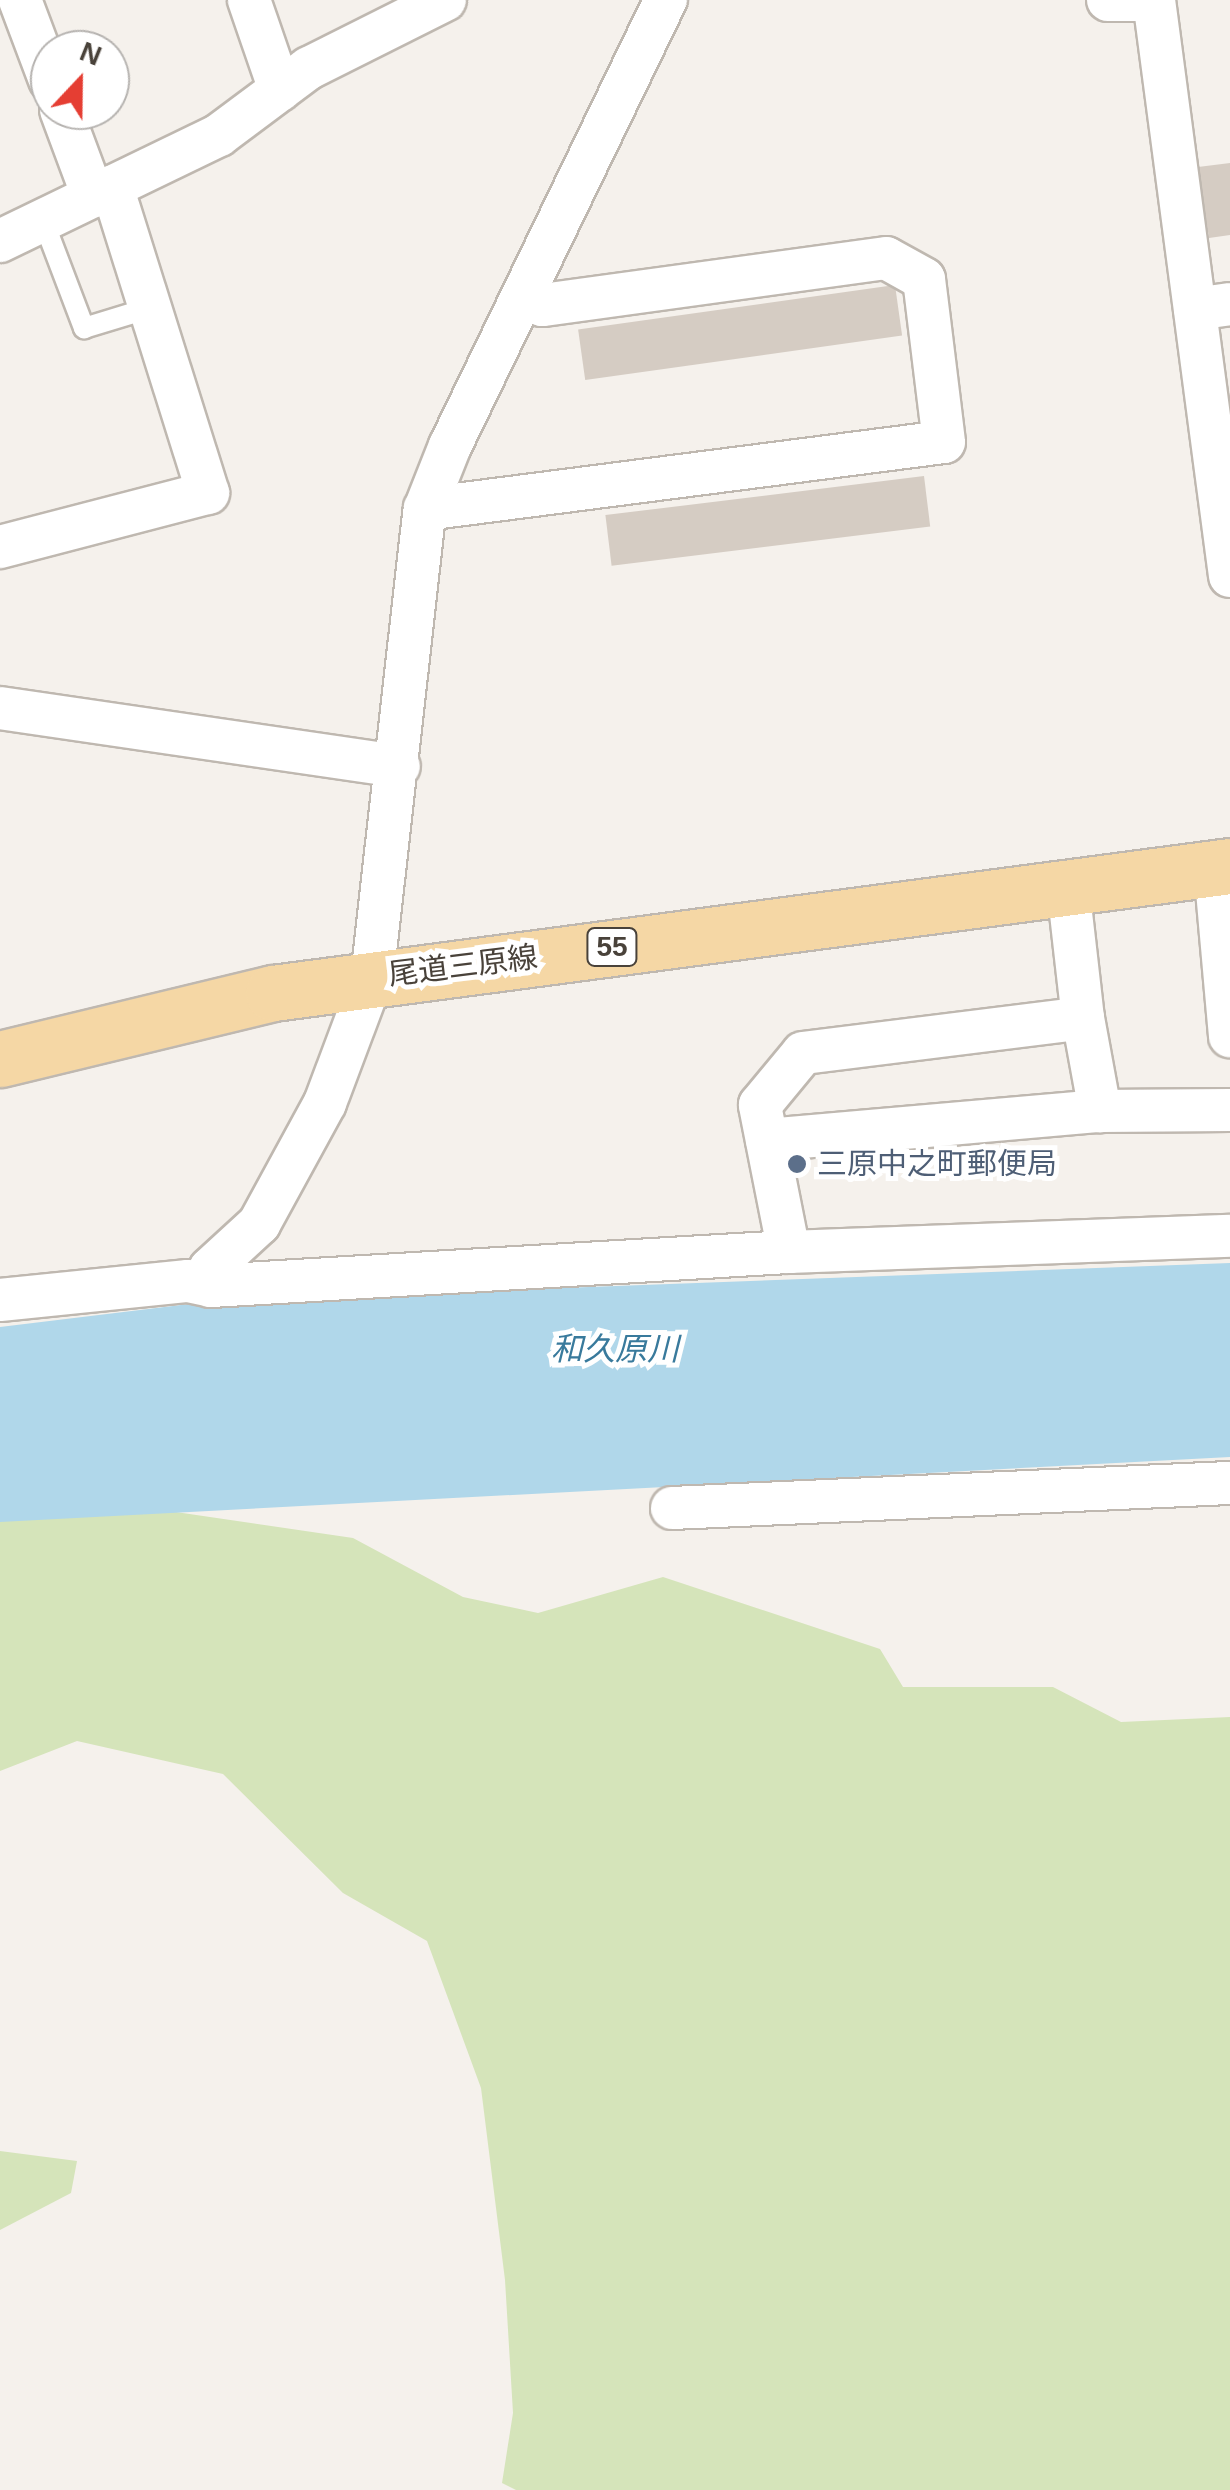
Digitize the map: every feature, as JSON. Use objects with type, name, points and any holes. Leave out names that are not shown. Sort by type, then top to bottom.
[{"type":"main road","name":"尾道三原線","points":[[0,1058],[274,993],[1222,867]]},
{"type":"street","points":[[20,0],[31,30]]},
{"type":"street","points":[[249,0],[280,90]]},
{"type":"street","points":[[0,241],[219,135],[310,68],[444,0]]},
{"type":"street","points":[[211,1286],[210,1269],[259,1224],[325,1103],[372,978],[399,766],[425,509],[450,446],[666,0]]},
{"type":"street","points":[[1108,0],[1146,0]]},
{"type":"street","points":[[1154,0],[1212,306],[1230,576]]},
{"type":"street","points":[[0,547],[208,492],[150,308],[103,191],[71,130]]},
{"type":"street","points":[[425,509],[944,442],[924,279],[886,258],[542,306],[523,297]]},
{"type":"street","points":[[0,708],[399,766]]},
{"type":"street","points":[[1222,867],[1230,1036]]},
{"type":"street","points":[[1068,888],[1083,1018],[1100,1111]]},
{"type":"street","points":[[790,1252],[760,1105],[803,1053],[1083,1018]]},
{"type":"street","points":[[768,1140],[1100,1111],[1230,1110]]},
{"type":"street","points":[[0,1300],[188,1281],[211,1286],[790,1252],[1230,1236]]},
{"type":"street","points":[[672,1508],[1230,1483]]},
{"type":"lane","points":[[44,220],[84,328],[150,308]]},
{"type":"green space","points":[[128,1505],[353,1538],[463,1597],[538,1613],[663,1577],[880,1649],[903,1687],[1053,1687],[1121,1722],[1230,1717],[1230,2490],[516,2490],[502,2483],[513,2413],[505,2280],[481,2088],[427,1941],[343,1893],[223,1774],[77,1741],[0,1771],[0,1519]]},
{"type":"green space","points":[[0,2151],[77,2161],[71,2193],[0,2230]]},
{"type":"water","name":"和久原川","points":[[1230,1263],[1230,1457],[0,1522],[0,1327],[214,1301]]},
{"type":"building","points":[[1230,163],[1230,235],[1209,238],[1198,167]]},
{"type":"building","points":[[895,285],[902,336],[585,380],[578,330]]},
{"type":"building","points":[[924,476],[930,527],[612,566],[605,515]]},
{"type":"place","name":"三原中之町郵便局","points":[[797,1164]]}]
